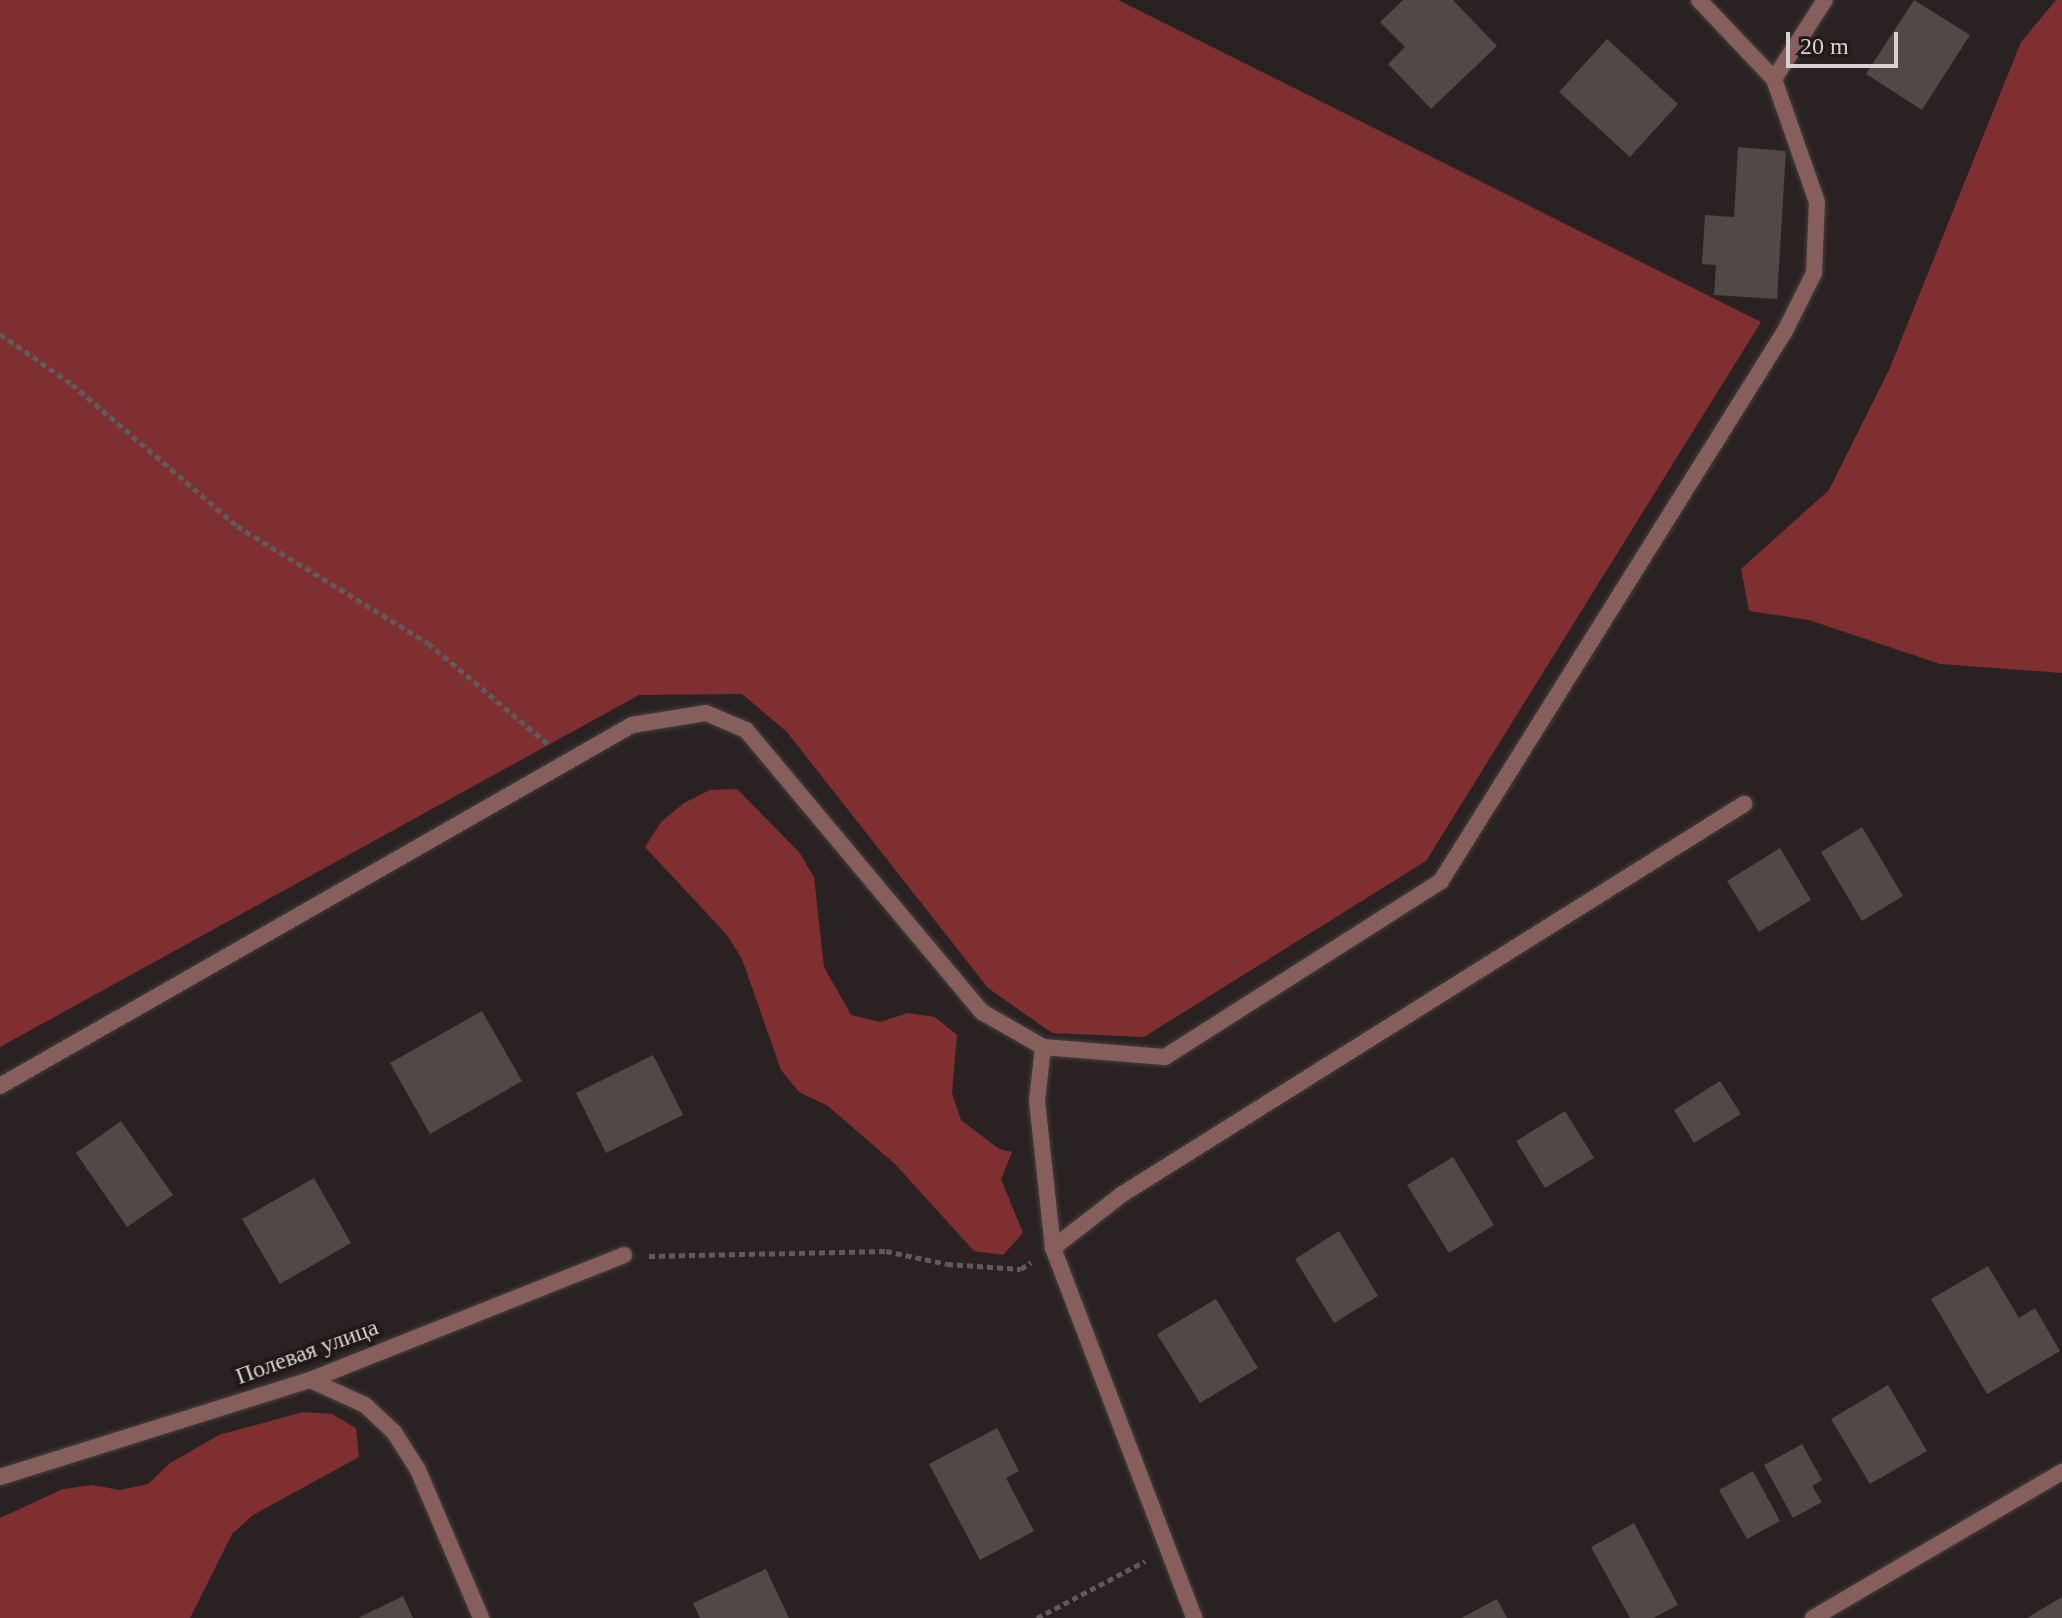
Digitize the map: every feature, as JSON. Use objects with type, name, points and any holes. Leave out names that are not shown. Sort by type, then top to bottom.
[{"type":"street","points":[[0,1086],[632,725],[706,713],[746,730],[982,1012],[1043,1047],[1165,1057],[1441,881],[1785,331],[1814,273],[1817,202],[1774,79],[1699,0]]},
{"type":"street","points":[[1774,79],[1825,0]]},
{"type":"street","points":[[1053,1248],[1121,1195],[1744,804]]},
{"type":"street","points":[[1043,1047],[1037,1101],[1053,1248],[1194,1618]]},
{"type":"street","name":"Полевая улица","points":[[0,1477],[310,1380],[624,1255]]},
{"type":"street","points":[[310,1380],[365,1405],[394,1432],[418,1470],[481,1618]]},
{"type":"street","points":[[1813,1618],[2062,1472]]},
{"type":"path","points":[[0,334],[72,384],[237,526],[428,643],[549,745]]},
{"type":"path","points":[[624,1255],[886,1251],[947,1264],[1021,1269],[1053,1248]]},
{"type":"path","points":[[1037,1618],[1168,1549]]},
{"type":"shaded area","points":[[0,0],[1118,0],[1761,322],[1426,861],[1144,1037],[1052,1033],[988,988],[787,732],[742,694],[639,695],[0,1047]]},
{"type":"shaded area","points":[[2056,0],[2062,0],[2062,673],[1940,664],[1809,620],[1749,611],[1741,569],[1829,490],[1889,370],[2021,42]]},
{"type":"shaded area","points":[[737,789],[799,852],[814,877],[824,967],[851,1015],[880,1022],[908,1013],[935,1017],[957,1035],[952,1093],[961,1120],[999,1149],[1012,1152],[1001,1179],[1023,1233],[1003,1255],[974,1251],[895,1164],[828,1106],[799,1092],[781,1070],[742,959],[727,935],[645,847],[661,822],[684,803],[710,790]]},
{"type":"shaded area","points":[[303,1412],[332,1414],[356,1428],[359,1457],[253,1515],[232,1534],[190,1618],[0,1618],[0,1518],[63,1489],[92,1485],[120,1490],[148,1484],[170,1463],[219,1435]]},
{"type":"building","points":[[1403,0],[1453,0],[1497,46],[1431,109],[1388,64],[1405,47],[1380,22]]},
{"type":"building","points":[[1914,0],[1970,35],[1922,110],[1866,74]]},
{"type":"building","points":[[1607,39],[1678,104],[1630,157],[1559,92]]},
{"type":"building","points":[[1738,147],[1786,151],[1777,299],[1714,295],[1716,265],[1702,264],[1705,215],[1734,217]]},
{"type":"building","points":[[1862,827],[1903,896],[1862,921],[1821,852]]},
{"type":"building","points":[[1780,848],[1811,900],[1759,932],[1727,881]]},
{"type":"building","points":[[482,1011],[522,1081],[430,1134],[390,1063]]},
{"type":"building","points":[[653,1055],[683,1115],[606,1153],[576,1093]]},
{"type":"building","points":[[1720,1081],[1741,1114],[1694,1143],[1674,1110]]},
{"type":"building","points":[[1565,1111],[1594,1158],[1545,1188],[1516,1141]]},
{"type":"building","points":[[121,1121],[173,1195],[127,1227],[76,1153]]},
{"type":"building","points":[[1453,1157],[1494,1225],[1449,1253],[1407,1185]]},
{"type":"building","points":[[314,1178],[351,1243],[280,1284],[242,1219]]},
{"type":"building","points":[[1339,1231],[1378,1296],[1334,1323],[1295,1259]]},
{"type":"building","points":[[1988,1266],[2019,1318],[2035,1308],[2060,1351],[1987,1394],[1931,1299]]},
{"type":"building","points":[[1216,1299],[1258,1368],[1200,1403],[1157,1334]]},
{"type":"building","points":[[1888,1385],[1927,1451],[1870,1484],[1831,1419]]},
{"type":"building","points":[[997,1428],[1019,1471],[1006,1478],[1034,1531],[980,1560],[929,1464]]},
{"type":"building","points":[[1802,1444],[1822,1480],[1812,1486],[1822,1502],[1793,1518],[1764,1465]]},
{"type":"building","points":[[1753,1471],[1780,1521],[1747,1539],[1719,1490]]},
{"type":"building","points":[[1634,1523],[1678,1605],[1653,1618],[1630,1618],[1591,1547]]},
{"type":"building","points":[[766,1569],[789,1618],[700,1618],[693,1603]]},
{"type":"building","points":[[403,1596],[413,1618],[358,1618]]},
{"type":"building","points":[[2062,1597],[2062,1618],[2027,1618]]},
{"type":"building","points":[[1497,1599],[1507,1618],[1461,1618]]}]
